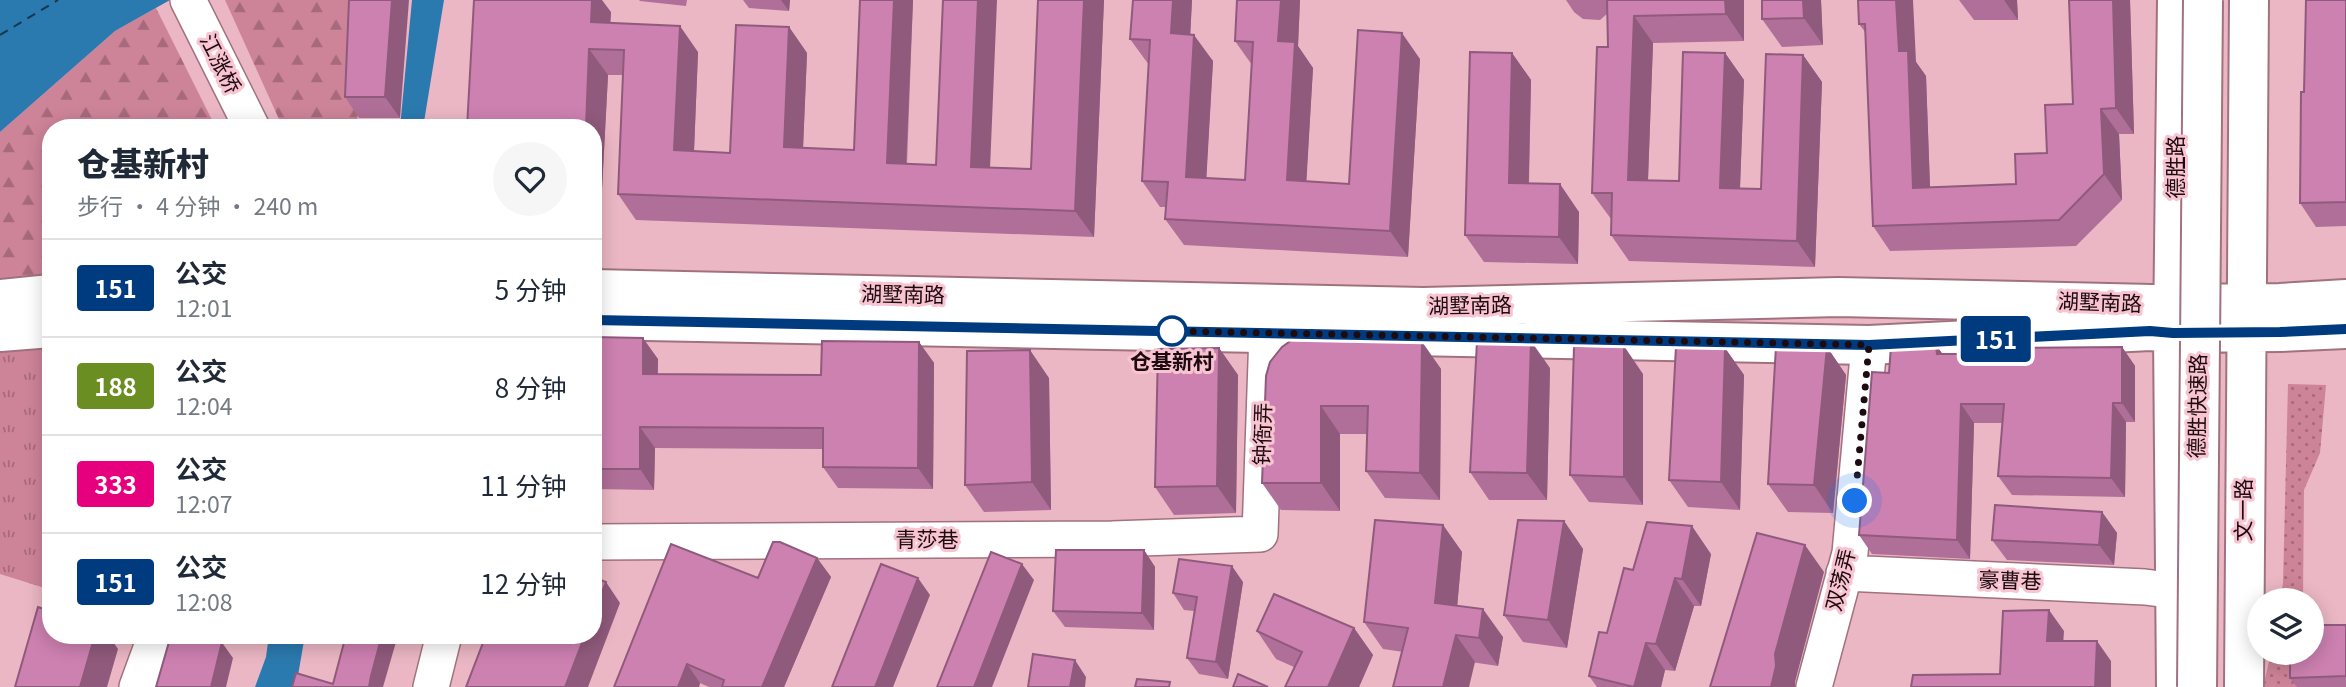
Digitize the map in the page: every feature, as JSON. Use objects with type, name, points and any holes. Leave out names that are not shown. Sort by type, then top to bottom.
[{"type":"main road","name":"德胜路","points":[[2174,318],[2177,0]]},
{"type":"main road","name":"德胜快速路","points":[[2197,687],[2196,513],[2203,0]]},
{"type":"main road","name":"德胜快速路","points":[[2221,0],[2223,687]]},
{"type":"main road","points":[[2246,317],[2249,0]]},
{"type":"main road","name":"湖墅南路","points":[[602,289],[1423,307],[1838,298],[2174,318],[2246,317],[2346,329]]},
{"type":"main road","points":[[0,299],[42,295]]},
{"type":"main road","name":"湖墅南路","points":[[2246,317],[2280,303],[2346,299]]},
{"type":"main road","name":"文一路","points":[[2244,687],[2246,317]]},
{"type":"main road","name":"湖墅南路","points":[[602,320],[1869,345],[2150,331],[2174,318]]},
{"type":"main road","points":[[2174,318],[2176,687]]},
{"type":"main road","points":[[0,332],[42,329]]},
{"type":"street","name":"江涨桥","points":[[188,0],[248,119]]},
{"type":"street","name":"钟衙弄","points":[[1260,534],[1267,333]]},
{"type":"street","name":"双荡弄","points":[[1814,687],[1850,553],[1869,345]]},
{"type":"street","name":"青莎巷","points":[[602,542],[1112,539],[1260,534]]},
{"type":"street","name":"豪曹巷","points":[[1844,573],[2145,587],[2176,591]]},
{"type":"street","points":[[137,687],[153,644]]},
{"type":"street","points":[[431,687],[442,644]]},
{"type":"green space","points":[[225,0],[362,0],[357,119],[279,119]]},
{"type":"green space","points":[[156,8],[212,119],[42,119],[42,295],[0,299],[0,132],[115,31]]},
{"type":"green space","points":[[42,336],[42,587],[0,574],[0,338]]},
{"type":"green space","points":[[2288,384],[2326,385],[2320,453],[2304,490],[2303,588],[2282,588]]},
{"type":"green space","points":[[2268,665],[2302,665],[2302,687],[2263,687]]},
{"type":"water","points":[[0,0],[170,0],[115,31],[0,132]]},
{"type":"water","points":[[412,0],[444,0],[424,119],[401,119]]},
{"type":"water","points":[[268,644],[303,644],[296,687],[255,687]]},
{"type":"building","points":[[349,0],[392,0],[385,97],[345,97]]},
{"type":"building","points":[[474,0],[592,0],[591,22],[680,26],[674,150],[730,153],[736,25],[789,27],[784,147],[854,150],[860,0],[894,0],[887,163],[936,165],[943,0],[978,0],[971,167],[1031,169],[1038,0],[1084,0],[1075,211],[618,194],[624,50],[589,49],[586,119],[467,119]]},
{"type":"building","points":[[1133,0],[1173,0],[1171,33],[1194,35],[1186,177],[1245,180],[1253,42],[1235,41],[1237,0],[1281,0],[1278,41],[1295,42],[1287,180],[1349,184],[1358,30],[1402,33],[1390,231],[1165,219],[1168,182],[1142,181],[1150,40],[1130,39]]},
{"type":"building","points":[[1607,0],[1725,0],[1726,14],[1634,16],[1628,180],[1679,181],[1683,52],[1725,53],[1720,188],[1761,189],[1766,54],[1803,55],[1797,241],[1611,235],[1612,193],[1592,193],[1597,47],[1608,47]]},
{"type":"building","points":[[1762,0],[1803,0],[1804,18],[1762,19]]},
{"type":"building","points":[[1858,0],[1896,0],[1899,51],[1908,51],[1913,188],[2016,184],[2015,154],[2047,153],[2045,105],[2073,104],[2069,0],[2113,0],[2116,108],[2101,109],[2104,174],[2059,220],[1873,226],[1865,24],[1859,24]]},
{"type":"building","points":[[2306,0],[2346,0],[2346,202],[2300,203],[2301,92],[2304,92]]},
{"type":"building","points":[[1470,52],[1512,53],[1509,183],[1560,184],[1559,237],[1465,235]]},
{"type":"building","points":[[602,337],[643,338],[643,374],[821,375],[822,341],[919,342],[918,468],[823,467],[823,428],[640,427],[640,469],[602,469]]},
{"type":"building","points":[[1304,337],[1422,342],[1420,473],[1366,471],[1368,406],[1321,406],[1321,483],[1262,483],[1266,376],[1270,362],[1282,347],[1292,340]]},
{"type":"building","points":[[1477,341],[1531,341],[1527,473],[1470,472]]},
{"type":"building","points":[[1936,345],[1937,354],[1990,354],[1990,348],[2122,347],[2122,403],[2113,403],[2111,478],[1998,476],[2004,404],[1961,404],[1957,540],[1859,535],[1872,372],[1889,373],[1891,346]]},
{"type":"building","points":[[1624,346],[1624,477],[1570,475],[1574,347]]},
{"type":"building","points":[[1676,346],[1725,348],[1721,482],[1669,480]]},
{"type":"building","points":[[1776,346],[1827,347],[1814,485],[1768,484]]},
{"type":"building","points":[[1219,348],[1217,486],[1155,487],[1158,349]]},
{"type":"building","points":[[1030,350],[1032,482],[965,485],[967,351]]},
{"type":"building","points":[[1995,505],[2102,512],[2099,545],[1992,540]]},
{"type":"building","points":[[1375,520],[1443,525],[1435,603],[1483,609],[1479,638],[1456,635],[1443,687],[1393,687],[1408,628],[1364,622]]},
{"type":"building","points":[[1518,520],[1564,521],[1548,620],[1504,615]]},
{"type":"building","points":[[1647,522],[1692,526],[1682,579],[1675,578],[1656,644],[1646,643],[1634,687],[1589,676],[1599,632],[1607,633],[1624,568],[1633,570]]},
{"type":"building","points":[[1757,533],[1805,545],[1775,654],[1776,666],[1771,687],[1710,687]]},
{"type":"building","points":[[773,542],[780,542],[817,558],[762,687],[722,687],[724,680],[687,664],[678,687],[614,687],[671,544],[758,578]]},
{"type":"building","points":[[1056,550],[1144,550],[1142,613],[1053,611]]},
{"type":"building","points":[[991,552],[1022,564],[974,687],[937,687]]},
{"type":"building","points":[[1179,559],[1232,566],[1216,662],[1187,658],[1197,597],[1173,593]]},
{"type":"building","points":[[881,564],[918,578],[875,687],[832,687]]},
{"type":"building","points":[[1274,594],[1354,628],[1328,687],[1285,687],[1302,652],[1257,631]]},
{"type":"building","points":[[38,607],[42,608],[42,644],[92,644],[80,687],[15,687]]},
{"type":"building","points":[[2049,610],[2047,641],[2097,641],[2095,687],[1911,687],[1913,675],[2000,674],[2003,611]]},
{"type":"building","points":[[2324,625],[2346,625],[2346,676],[2290,678],[2290,665],[2324,665]]},
{"type":"building","points":[[168,644],[222,644],[211,687],[156,687]]},
{"type":"building","points":[[344,644],[380,644],[369,687],[292,687],[296,673],[333,684]]},
{"type":"building","points":[[483,644],[582,644],[565,687],[466,687]]},
{"type":"building","points":[[1033,654],[1075,660],[1070,687],[1028,687]]},
{"type":"building","points":[[1238,674],[1268,687],[1233,687]]},
{"type":"building","points":[[1137,679],[1170,682],[1169,687],[1135,687]]},
{"type":"ferry route","points":[[0,35],[58,0]]},
{"type":"bus line","name":"151","points":[[602,320],[1869,345],[2150,331],[2280,332],[2346,329]]},
{"type":"place","name":"仓基新村","points":[[1172,331]]},
{"type":"route","points":[[1172,331],[1869,345],[1855,501]]}]
